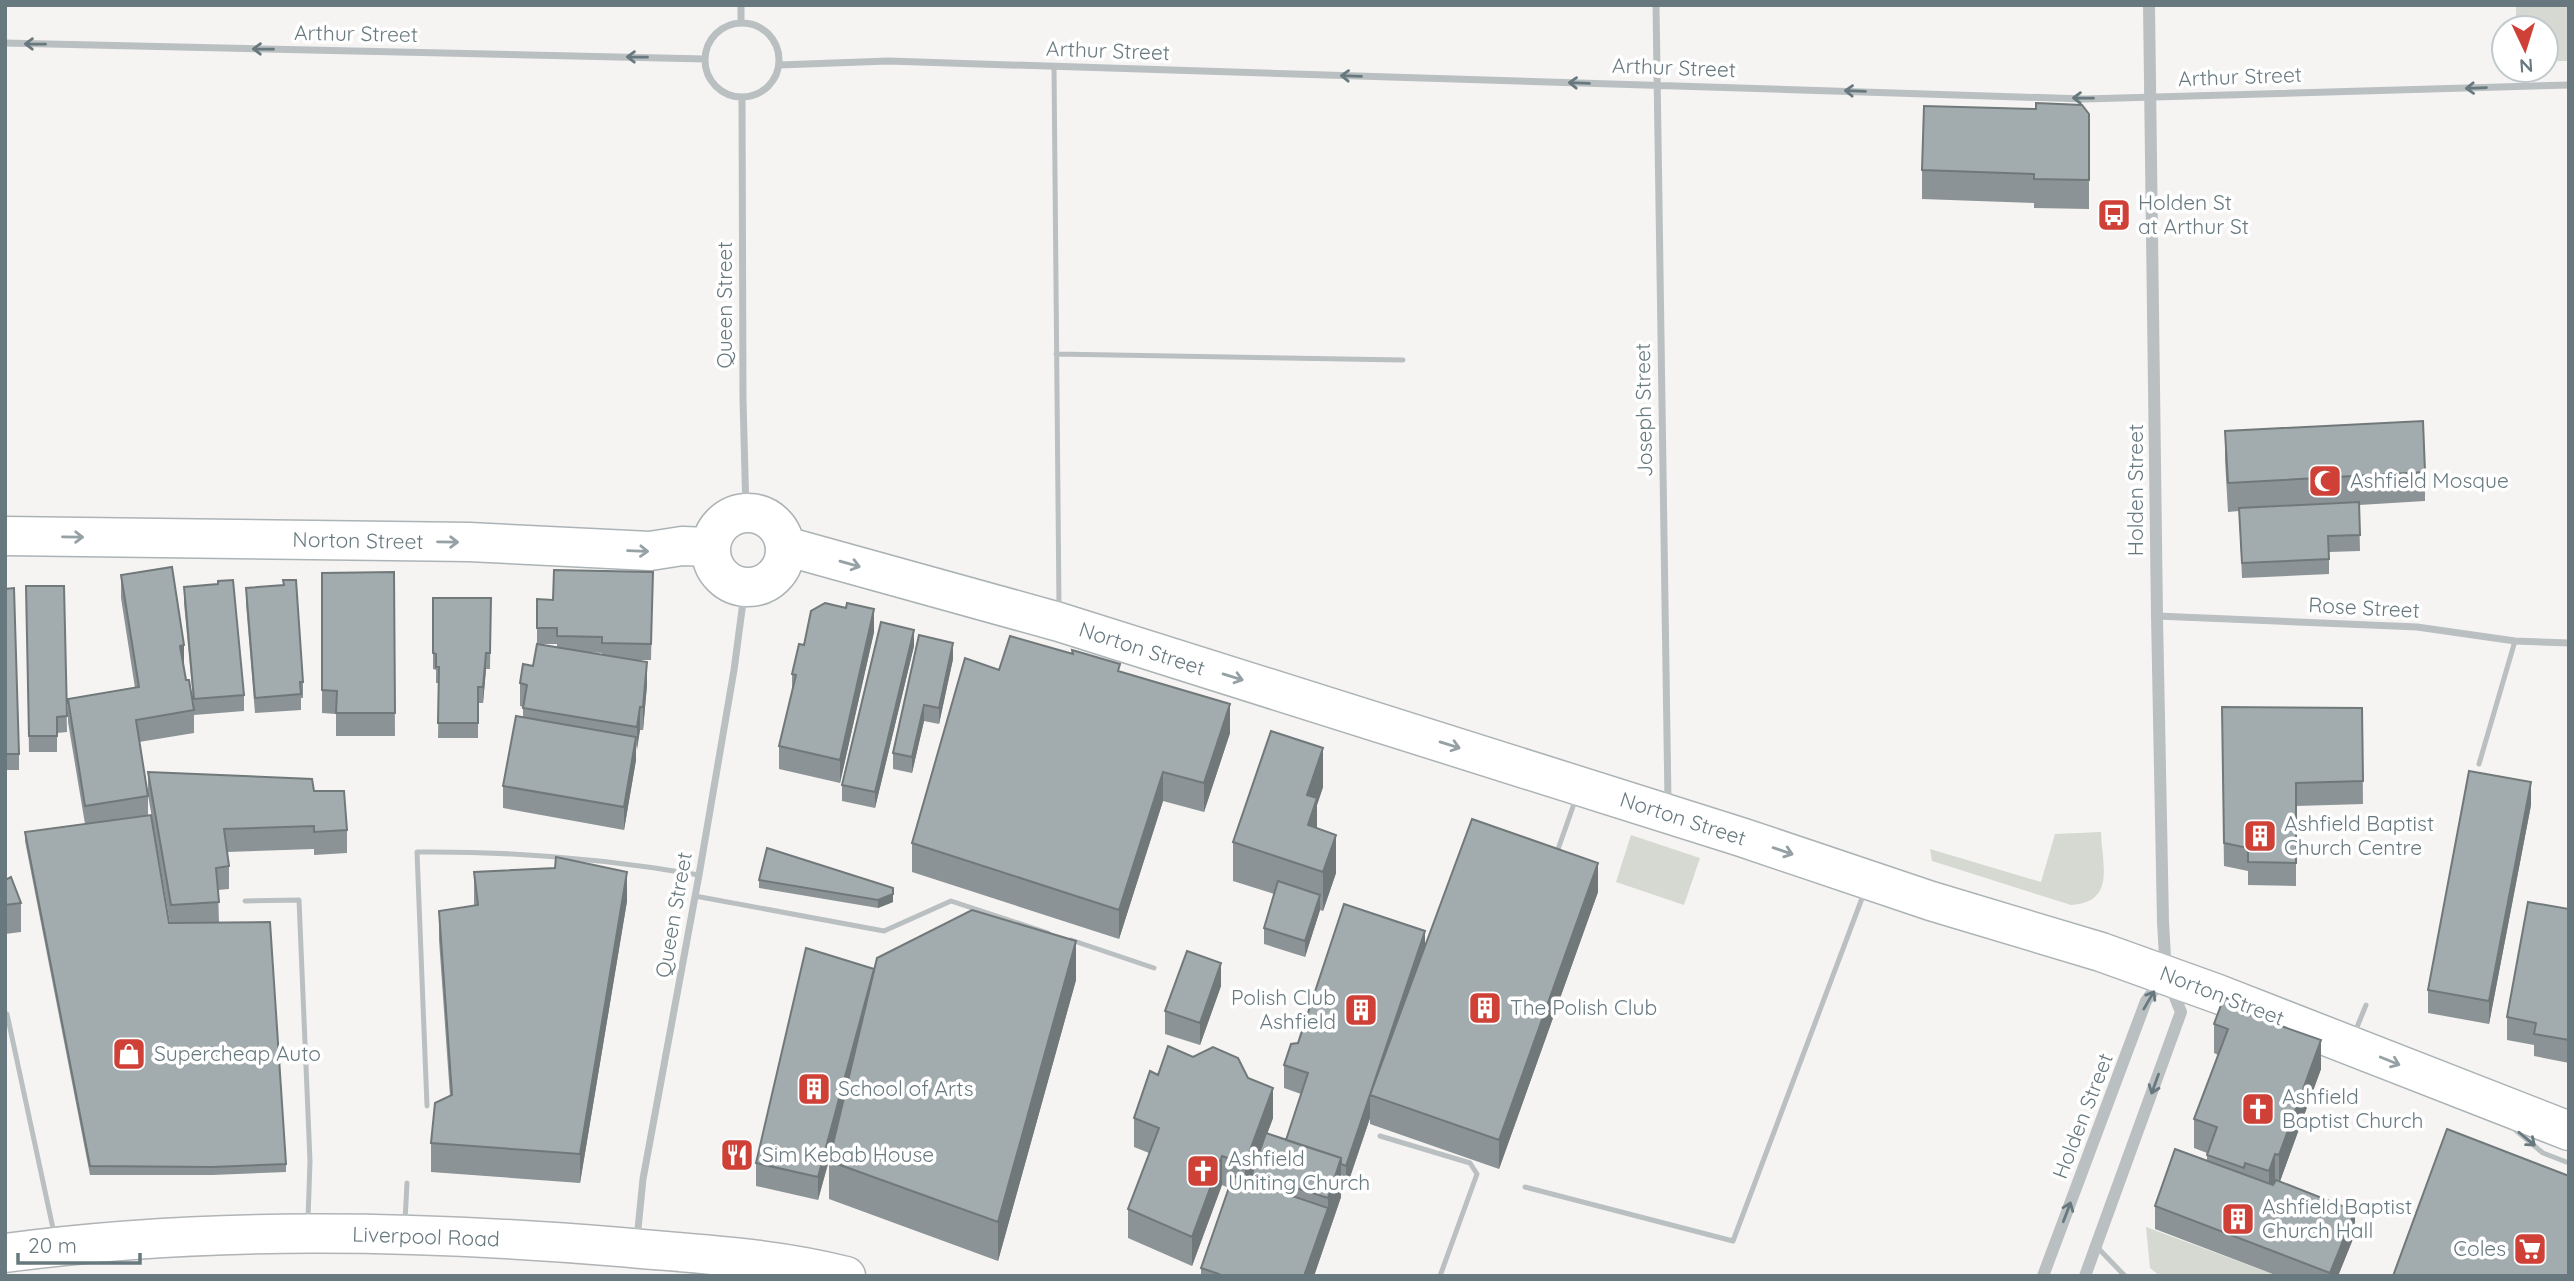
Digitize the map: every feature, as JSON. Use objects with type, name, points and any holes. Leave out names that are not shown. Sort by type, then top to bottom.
[{"type":"main road","points":[[746,512],[769,519],[779,529],[785,546],[781,568],[771,580],[745,587],[732,584],[720,575],[713,564],[710,547],[722,522],[733,515],[746,512]]},
{"type":"main road","name":"Norton Street","points":[[5,536],[469,542],[650,551],[682,546],[710,547]]},
{"type":"main road","name":"Norton Street","points":[[785,546],[1059,622],[2088,948],[2350,1045],[2483,1102],[2569,1132]]},
{"type":"main road","name":"Liverpool Road","points":[[5,1253],[106,1240],[308,1233],[405,1234],[562,1242],[757,1259],[846,1276]]},
{"type":"street","points":[[741,5],[741,23]]},
{"type":"street","name":"Joseph Street","points":[[1656,5],[1668,814]]},
{"type":"street","name":"Holden Street","points":[[2085,1276],[2181,1012],[2166,975],[2157,616],[2150,5]]},
{"type":"street","points":[[741,23],[751,24],[770,35],[776,44],[779,65],[771,84],[753,96],[742,97],[731,95],[712,82],[705,59],[712,38],[730,25],[741,23]]},
{"type":"street","name":"Arthur Street","points":[[5,43],[705,59]]},
{"type":"street","name":"Arthur Street","points":[[779,65],[888,61],[2085,99],[2569,85]]},
{"type":"street","name":"Queen Street","points":[[742,97],[746,512]]},
{"type":"street","name":"Queen Street","points":[[636,1249],[643,1179],[699,875],[734,670],[745,587]]},
{"type":"street","name":"Rose Street","points":[[2157,616],[2417,627],[2515,641],[2569,643]]},
{"type":"street","name":"Holden Street","points":[[2043,1276],[2146,1001],[2166,975]]},
{"type":"lane","points":[[1054,66],[1059,622]]},
{"type":"lane","points":[[1056,354],[1403,360]]},
{"type":"lane","points":[[2479,764],[2515,641]]},
{"type":"lane","points":[[1554,859],[1580,786]]},
{"type":"lane","points":[[427,1106],[417,852],[467,852],[628,863],[699,875]]},
{"type":"lane","points":[[1525,1187],[1733,1241],[1868,880]]},
{"type":"lane","points":[[695,896],[884,932],[951,901],[1051,934]]},
{"type":"lane","points":[[245,901],[299,900],[310,1161],[308,1233]]},
{"type":"lane","points":[[1064,938],[1154,968]]},
{"type":"lane","points":[[2350,1045],[2366,1005]]},
{"type":"lane","points":[[7,1014],[57,1247]]},
{"type":"lane","points":[[2503,1119],[2543,1153],[2569,1163]]},
{"type":"lane","points":[[1380,1136],[1470,1163],[1477,1174],[1440,1276]]},
{"type":"lane","points":[[405,1234],[407,1183]]},
{"type":"lane","points":[[2096,1246],[2125,1276]]},
{"type":"shaded area","points":[[2516,5],[2569,5],[2569,61],[2560,61],[2560,14],[2516,14]]},
{"type":"shaded area","points":[[2101,832],[2104,869],[2101,889],[2095,897],[2071,905],[1932,861],[1930,849],[2041,882],[2055,834]]},
{"type":"shaded area","points":[[1631,835],[1700,858],[1684,905],[1616,882]]},
{"type":"shaded area","points":[[2146,1227],[2278,1276],[2160,1276],[2150,1268]]},
{"type":"building","points":[[2036,103],[2082,105],[2089,114],[2089,180],[2034,179],[2034,174],[1922,170],[1924,106],[2036,109]]},
{"type":"building","points":[[2423,421],[2425,472],[2228,483],[2225,431]]},
{"type":"building","points":[[2359,502],[2360,535],[2328,536],[2329,559],[2242,563],[2239,508]]},
{"type":"building","points":[[172,567],[184,645],[180,646],[194,710],[136,720],[148,796],[85,806],[68,699],[139,687],[121,575]]},
{"type":"building","points":[[554,570],[653,572],[651,644],[602,643],[602,637],[557,636],[557,628],[537,628],[537,599],[553,600]]},
{"type":"building","points":[[394,572],[395,713],[336,713],[337,691],[322,690],[322,573]]},
{"type":"building","points":[[233,580],[244,695],[194,699],[184,587]]},
{"type":"building","points":[[283,580],[296,580],[303,682],[300,682],[301,694],[255,698],[246,588],[284,585]]},
{"type":"building","points":[[26,586],[64,586],[67,716],[57,717],[57,736],[29,736]]},
{"type":"building","points":[[14,588],[19,754],[5,754],[5,589]]},
{"type":"building","points":[[433,598],[491,598],[490,653],[486,653],[483,687],[478,687],[478,723],[438,723],[439,667],[436,667],[436,654],[433,653]]},
{"type":"building","points":[[825,603],[846,608],[847,603],[874,609],[840,760],[779,746],[796,675],[792,674],[799,644],[804,645],[811,611]]},
{"type":"building","points":[[881,622],[914,630],[875,792],[842,785]]},
{"type":"building","points":[[919,635],[953,643],[939,708],[924,705],[912,757],[893,753]]},
{"type":"building","points":[[1010,636],[1120,664],[1118,671],[1230,704],[1204,783],[1163,772],[1119,910],[912,843],[965,658],[999,670]]},
{"type":"building","points":[[537,644],[647,662],[643,707],[640,707],[637,727],[523,708],[527,685],[520,683],[523,664],[533,666]]},
{"type":"building","name":"Ashfield Baptist Church Centre","points":[[2222,707],[2362,708],[2363,781],[2296,783],[2296,863],[2248,862],[2248,848],[2224,843]]},
{"type":"building","points":[[516,716],[636,737],[624,807],[503,786]]},
{"type":"building","points":[[1271,731],[1323,748],[1307,795],[1317,798],[1308,825],[1336,835],[1323,872],[1233,842]]},
{"type":"building","points":[[2469,771],[2531,782],[2489,1001],[2428,990]]},
{"type":"building","points":[[148,772],[312,779],[314,791],[344,791],[347,830],[314,832],[314,826],[224,829],[229,866],[216,868],[219,902],[171,905]]},
{"type":"building","name":"Supercheap Auto","points":[[151,815],[169,923],[270,922],[286,1164],[212,1167],[90,1166],[25,832]]},
{"type":"building","name":"The Polish Club","points":[[1472,819],[1598,863],[1499,1140],[1370,1095]]},
{"type":"building","points":[[767,848],[893,888],[893,894],[878,900],[759,880]]},
{"type":"building","points":[[556,857],[627,872],[580,1154],[431,1143],[435,1103],[452,1095],[439,911],[478,905],[474,872],[555,868]]},
{"type":"building","points":[[11,877],[21,903],[5,905],[5,880]]},
{"type":"building","points":[[1278,881],[1320,895],[1305,941],[1264,928]]},
{"type":"building","points":[[2528,902],[2569,909],[2569,1040],[2534,1034],[2536,1023],[2507,1017]]},
{"type":"building","name":"Polish Club Ashfield","points":[[1344,904],[1425,931],[1346,1166],[1341,1164],[1341,1158],[1286,1140],[1308,1073],[1284,1065],[1291,1044],[1298,1043]]},
{"type":"building","points":[[972,910],[1076,941],[998,1222],[829,1161],[877,958]]},
{"type":"building","name":"School of Arts","points":[[806,948],[874,969],[818,1177],[756,1163]]},
{"type":"building","points":[[1187,951],[1221,963],[1200,1023],[1165,1011]]},
{"type":"building","name":"Ashfield Baptist Church","points":[[2224,997],[2250,1007],[2247,1014],[2321,1040],[2279,1155],[2275,1154],[2269,1171],[2245,1163],[2244,1168],[2207,1155],[2217,1127],[2194,1119],[2228,1029],[2214,1024]]},
{"type":"building","name":"Ashfield Uniting Church","points":[[1168,1046],[1193,1057],[1213,1047],[1238,1058],[1248,1078],[1273,1088],[1245,1164],[1222,1156],[1192,1237],[1128,1209],[1159,1128],[1134,1118],[1150,1071],[1158,1075]]},
{"type":"building","points":[[2447,1129],[2569,1176],[2569,1276],[2393,1276]]},
{"type":"building","points":[[1266,1133],[1341,1158],[1328,1198],[1252,1174]]},
{"type":"building","name":"Ashfield Baptist Church Hall","points":[[2175,1149],[2273,1185],[2276,1180],[2355,1211],[2330,1273],[2155,1206]]},
{"type":"building","points":[[1233,1176],[1328,1208],[1304,1276],[1218,1276],[1219,1274],[1201,1268]]},
{"type":"place","name":"Holden St at Arthur St","points":[[2114,215]]},
{"type":"place","name":"Ashfield Mosque","points":[[2325,481]]},
{"type":"place","name":"Ashfield Baptist Church Centre","points":[[2260,836]]},
{"type":"place","name":"The Polish Club","points":[[1485,1008]]},
{"type":"place","name":"Polish Club Ashfield","points":[[1361,1010]]},
{"type":"place","name":"Supercheap Auto","points":[[129,1054]]},
{"type":"place","name":"School of Arts","points":[[814,1089]]},
{"type":"place","name":"Ashfield Baptist Church","points":[[2258,1109]]},
{"type":"place","name":"Sim Kebab House","points":[[737,1155]]},
{"type":"place","name":"Ashfield Uniting Church","points":[[1203,1171]]},
{"type":"place","name":"Ashfield Baptist Church Hall","points":[[2238,1219]]},
{"type":"place","name":"Coles","points":[[2530,1249]]}]
